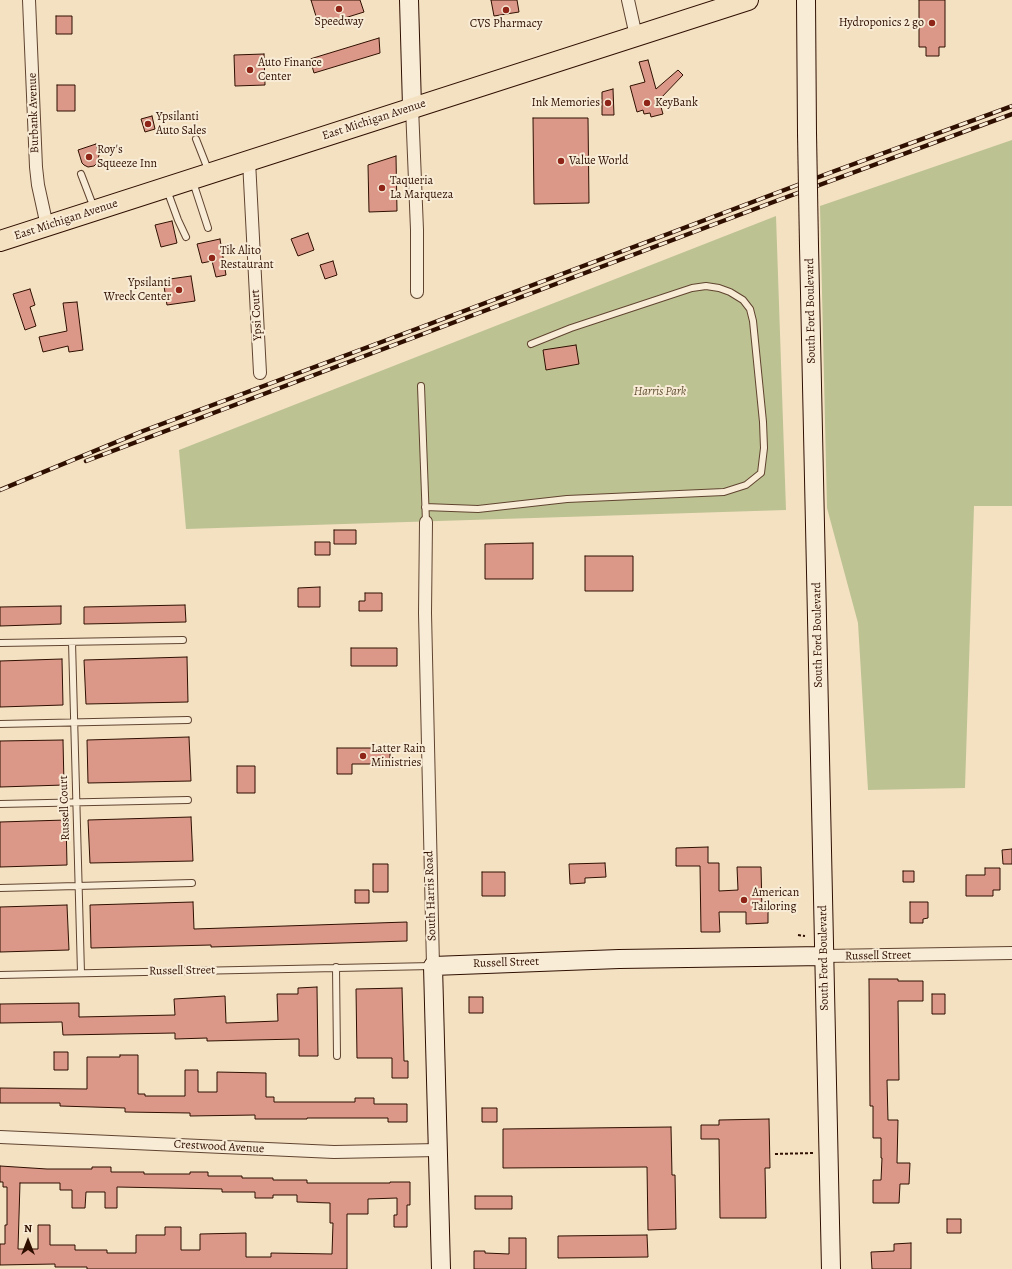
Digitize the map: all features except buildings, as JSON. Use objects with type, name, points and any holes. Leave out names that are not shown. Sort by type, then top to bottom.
[{"type":"main road","points":[[409,0],[412,107]]},
{"type":"main road","name":"East Michigan Avenue","points":[[0,241],[748,0]]},
{"type":"main road","name":"South Ford Boulevard","points":[[806,0],[809,246],[831,1269]]},
{"type":"main road","name":"Russell Street","points":[[434,966],[619,959],[824,956]]},
{"type":"main road","name":"South Harris Road","points":[[434,966],[442,1269]]},
{"type":"street","name":"Burbank Avenue","points":[[29,0],[36,167],[38,185],[47,226]]},
{"type":"street","points":[[628,0],[636,36]]},
{"type":"street","points":[[412,107],[417,230],[417,292]]},
{"type":"street","name":"Ypsi Court","points":[[249,160],[260,373]]},
{"type":"street","name":"South Harris Road","points":[[426,522],[425,621],[434,966]]},
{"type":"street","name":"Russell Street","points":[[824,956],[1012,953]]},
{"type":"street","name":"Crestwood Avenue","points":[[0,1137],[334,1152],[438,1150]]},
{"type":"lane","points":[[196,139],[208,228]]},
{"type":"lane","points":[[81,174],[94,210]]},
{"type":"lane","points":[[166,187],[186,237]]},
{"type":"lane","points":[[425,507],[478,509],[567,499],[724,492],[746,485],[761,473],[764,448],[764,422],[754,321],[750,309],[743,300],[730,292],[719,288],[706,286],[692,288],[571,328],[531,344]]},
{"type":"lane","points":[[421,386],[426,522]]},
{"type":"lane","points":[[0,643],[183,640]]},
{"type":"lane","name":"Russell Court","points":[[72,642],[81,973]]},
{"type":"lane","points":[[0,724],[74,721],[188,720]]},
{"type":"lane","points":[[0,804],[188,800]]},
{"type":"lane","points":[[0,888],[192,883]]},
{"type":"lane","name":"Russell Street","points":[[0,975],[434,966]]},
{"type":"lane","points":[[336,967],[337,1056]]},
{"type":"path","points":[[798,935],[805,936]]},
{"type":"path","points":[[775,1154],[812,1153]]},
{"type":"green space","points":[[1012,140],[1012,506],[974,506],[965,788],[868,790],[858,623],[827,508],[820,206]]},
{"type":"green space","name":"Harris Park","points":[[776,216],[786,510],[186,529],[179,450]]},
{"type":"railway","points":[[0,490],[143,431],[832,172],[1012,106]]},
{"type":"railway","points":[[86,461],[776,201],[1012,114]]},
{"type":"place","name":"Speedway","points":[[339,9]]},
{"type":"place","name":"CVS Pharmacy","points":[[506,10]]},
{"type":"place","name":"Hydroponics 2 go","points":[[932,23]]},
{"type":"place","name":"Auto Finance Center","points":[[250,70]]},
{"type":"place","name":"Ink Memories","points":[[608,103]]},
{"type":"place","name":"KeyBank","points":[[647,103]]},
{"type":"place","name":"Ypsilanti Auto Sales","points":[[148,124]]},
{"type":"place","name":"Roy's Squeeze Inn","points":[[89,157]]},
{"type":"place","name":"Value World","points":[[561,161]]},
{"type":"place","name":"Taqueria La Marqueza","points":[[382,188]]},
{"type":"place","name":"Tik Alito Restaurant","points":[[212,258]]},
{"type":"place","name":"Ypsilanti Wreck Center","points":[[179,290]]},
{"type":"place","name":"Latter Rain Ministries","points":[[363,756]]},
{"type":"place","name":"American Tailoring","points":[[744,900]]}]
